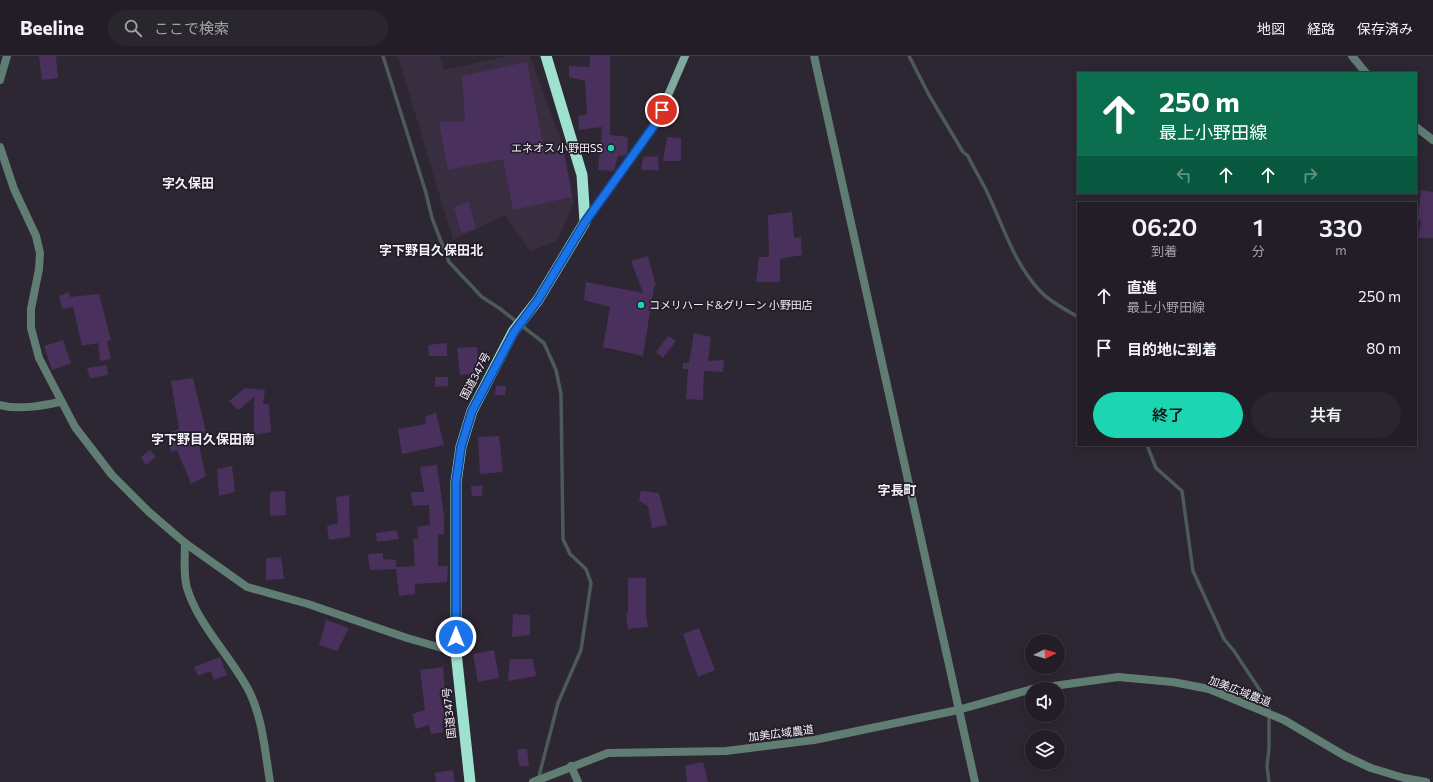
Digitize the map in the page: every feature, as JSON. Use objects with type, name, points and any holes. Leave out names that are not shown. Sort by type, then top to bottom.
[{"type":"highway","points":[[546,56],[582,175],[585,222]]},
{"type":"highway","name":"国道347号","points":[[470,782],[456,652],[456,482],[461,447],[472,411],[514,332],[538,300],[585,222]]},
{"type":"main road","points":[[585,222],[656,123],[685,56]]},
{"type":"street","points":[[0,80],[7,56]]},
{"type":"street","points":[[814,56],[975,782]]},
{"type":"street","points":[[1352,56],[1365,72]]},
{"type":"street","points":[[1417,128],[1433,140]]},
{"type":"street","points":[[0,147],[14,189],[36,236],[40,253],[39,269],[31,309],[31,328],[39,358],[60,402],[75,427],[112,475],[149,512],[185,543],[248,587],[308,604],[456,652]]},
{"type":"street","points":[[0,405],[26,407],[45,406],[60,402]]},
{"type":"street","points":[[185,543],[184,568],[187,588],[202,620],[237,670],[250,694],[258,713],[270,782]]},
{"type":"street","name":"加美広域農道","points":[[1065,684],[1118,677],[1173,682],[1209,690],[1284,720],[1345,756],[1371,768],[1404,778],[1426,782]]},
{"type":"street","name":"加美広域農道","points":[[533,782],[571,766],[608,753],[726,751],[814,740],[958,710],[1025,691]]},
{"type":"street","points":[[571,766],[578,782]]},
{"type":"shaded area","points":[[398,56],[440,56],[444,70],[508,56],[530,56],[563,146],[574,202],[557,241],[530,251],[505,215],[453,240]]},
{"type":"building","points":[[39,56],[56,56],[58,78],[42,80]]},
{"type":"building","points":[[590,56],[610,56],[610,135],[628,137],[627,155],[618,156],[614,171],[598,170],[602,127],[579,130],[578,116],[587,114],[585,81],[569,77],[569,66],[590,67]]},
{"type":"building","points":[[527,62],[545,155],[564,152],[572,197],[513,210],[503,159],[448,170],[439,122],[465,121],[462,76]]},
{"type":"building","points":[[667,137],[681,138],[681,161],[663,161]]},
{"type":"building","points":[[658,156],[659,170],[641,170],[643,157]]},
{"type":"building","points":[[1421,190],[1433,192],[1433,238],[1418,238],[1421,220],[1418,219]]},
{"type":"building","points":[[469,202],[476,229],[461,233],[454,207]]},
{"type":"building","points":[[792,212],[794,238],[801,237],[802,255],[780,259],[780,282],[756,282],[759,257],[769,257],[768,215]]},
{"type":"building","points":[[648,256],[656,286],[654,286],[643,356],[603,347],[610,307],[584,300],[586,282],[643,293],[631,261]]},
{"type":"building","points":[[69,292],[70,297],[99,294],[111,340],[107,341],[111,359],[100,361],[98,343],[82,346],[73,307],[62,309],[59,296]]},
{"type":"building","points":[[694,333],[711,337],[708,361],[724,360],[723,372],[704,371],[703,400],[686,399],[688,369],[683,369],[683,363],[689,363]]},
{"type":"building","points":[[668,336],[676,341],[663,358],[656,352]]},
{"type":"building","points":[[63,340],[71,363],[52,370],[44,346]]},
{"type":"building","points":[[447,343],[447,356],[429,356],[428,345]]},
{"type":"building","points":[[477,347],[479,373],[460,375],[457,348]]},
{"type":"building","points":[[107,365],[108,375],[90,378],[87,368]]},
{"type":"building","points":[[435,377],[448,377],[448,386],[435,387]]},
{"type":"building","points":[[193,378],[206,432],[200,434],[200,451],[206,476],[191,484],[177,450],[171,452],[166,434],[179,429],[171,381]]},
{"type":"building","points":[[496,386],[506,386],[505,395],[495,395]]},
{"type":"building","points":[[245,388],[265,390],[263,404],[269,404],[271,432],[254,435],[254,397],[238,410],[229,401]]},
{"type":"building","points":[[436,413],[444,445],[402,454],[398,429],[426,424],[425,417]]},
{"type":"building","points":[[499,436],[503,472],[480,474],[478,437]]},
{"type":"building","points":[[150,450],[156,457],[146,465],[141,457]]},
{"type":"building","points":[[437,465],[444,516],[444,534],[438,535],[438,566],[448,566],[447,582],[415,584],[415,594],[399,596],[396,569],[370,570],[368,554],[383,553],[383,559],[396,560],[396,567],[415,566],[413,539],[418,539],[417,527],[430,525],[429,505],[413,506],[411,492],[424,492],[420,467]]},
{"type":"building","points":[[232,466],[235,492],[219,496],[217,469]]},
{"type":"building","points":[[471,486],[483,486],[482,496],[472,496]]},
{"type":"building","points":[[285,491],[286,515],[270,516],[270,492]]},
{"type":"building","points":[[641,491],[659,493],[667,525],[652,528],[648,506],[639,501]]},
{"type":"building","points":[[349,495],[350,537],[329,540],[327,526],[338,523],[336,497]]},
{"type":"building","points":[[396,530],[399,539],[377,542],[376,533]]},
{"type":"building","points":[[281,557],[284,579],[266,580],[266,558]]},
{"type":"building","points":[[628,578],[646,578],[646,612],[648,627],[628,629],[626,613],[628,613]]},
{"type":"building","points":[[513,614],[530,615],[530,635],[512,637]]},
{"type":"building","points":[[326,620],[349,628],[337,651],[319,645]]},
{"type":"building","points":[[699,628],[715,670],[698,677],[683,634]]},
{"type":"building","points":[[494,650],[499,678],[478,682],[473,654]]},
{"type":"building","points":[[220,657],[227,675],[214,680],[211,671],[198,676],[194,667]]},
{"type":"building","points":[[510,659],[533,659],[536,676],[508,681]]},
{"type":"building","points":[[443,667],[445,692],[439,693],[446,721],[442,722],[443,732],[431,734],[429,725],[416,729],[412,714],[425,710],[420,670]]},
{"type":"building","points":[[517,749],[527,749],[529,766],[519,766]]},
{"type":"building","points":[[703,762],[708,782],[687,782],[685,766]]},
{"type":"building","points":[[453,770],[455,782],[436,782],[435,773]]},
{"type":"waterway","points":[[383,56],[426,193],[432,218],[449,262],[482,297],[499,308],[544,343],[556,370],[561,394],[563,539],[570,554],[586,569],[591,583],[581,650],[558,703],[538,780]]},
{"type":"waterway","points":[[909,56],[929,95],[963,152],[968,156],[986,189],[1010,245],[1023,269],[1048,299],[1077,316]]},
{"type":"waterway","points":[[1147,446],[1156,468],[1182,491],[1193,571],[1224,639],[1234,651],[1269,704],[1269,748],[1267,766],[1269,782]]},
{"type":"place","name":"エネオス 小野田SS","points":[[611,148]]},
{"type":"place","name":"コメリハード&グリーン 小野田店","points":[[641,305]]},
{"type":"district","name":"字久保田","points":[[188,183]]},
{"type":"district","name":"字下野目久保田北","points":[[431,250]]},
{"type":"district","name":"字下野目久保田南","points":[[203,439]]},
{"type":"district","name":"字長町","points":[[897,490]]},
{"type":"route","points":[[456,637],[456,482],[461,447],[472,411],[514,332],[538,300],[585,222],[656,123],[662,110]]}]
